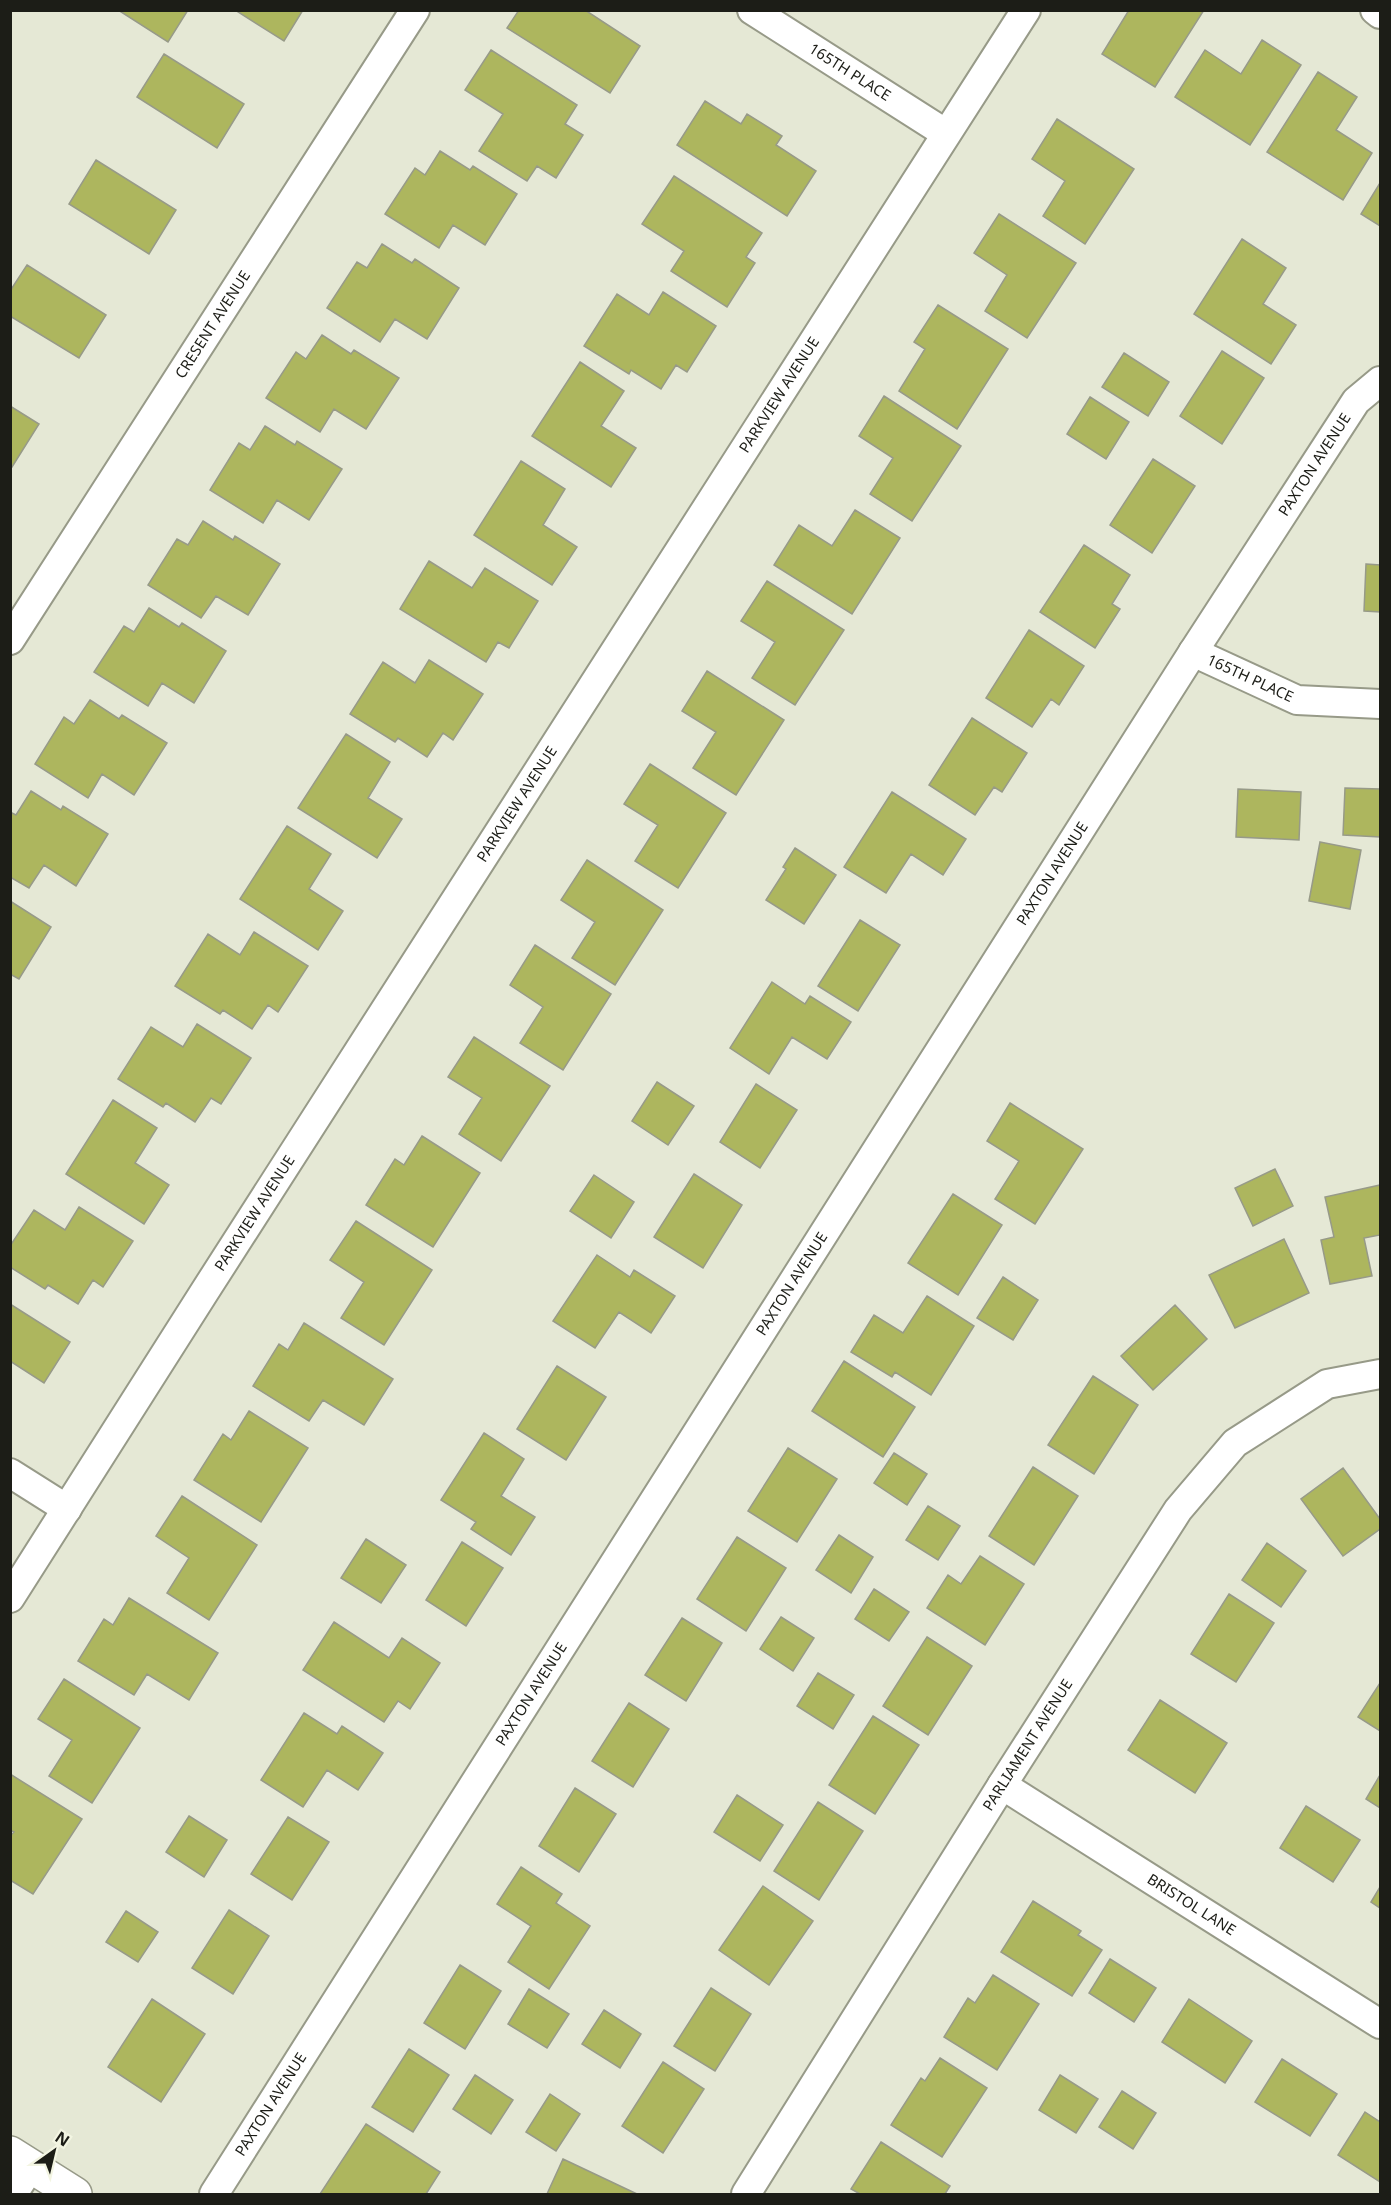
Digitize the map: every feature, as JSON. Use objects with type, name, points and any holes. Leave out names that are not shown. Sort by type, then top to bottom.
[{"type":"street","name":"CRESENT AVENUE","points":[[10,640],[415,10]]},
{"type":"street","name":"165TH PLACE","points":[[752,10],[945,133]]},
{"type":"street","name":"PARKVIEW AVENUE","points":[[10,1598],[945,133],[1026,10]]},
{"type":"street","points":[[1375,10],[1380,14]]},
{"type":"street","name":"PAXTON AVENUE","points":[[214,2194],[1193,652],[1356,401],[1380,381]]},
{"type":"street","name":"165TH PLACE","points":[[1193,652],[1297,700],[1380,704]]},
{"type":"street","name":"PARLIAMENT AVENUE","points":[[746,2194],[1002,1785],[1178,1510],[1235,1443],[1327,1384],[1380,1374]]},
{"type":"street","points":[[10,1473],[67,1509]]},
{"type":"street","name":"BRISTOL LANE","points":[[1002,1785],[1380,2024]]},
{"type":"street","points":[[13,2194],[21,2160],[75,2194]]},
{"type":"building","points":[[118,10],[188,10],[168,42]]},
{"type":"building","points":[[235,10],[303,10],[284,41]]},
{"type":"building","points":[[519,10],[585,10],[640,46],[610,93],[507,28]]},
{"type":"building","points":[[1129,10],[1204,10],[1155,87],[1102,54]]},
{"type":"building","points":[[1262,40],[1301,65],[1250,145],[1175,97],[1205,50],[1241,74]]},
{"type":"building","points":[[491,50],[577,105],[565,124],[583,135],[556,178],[537,166],[527,181],[479,151],[503,114],[465,90]]},
{"type":"building","points":[[164,54],[244,104],[217,148],[137,97]]},
{"type":"building","points":[[1318,72],[1357,97],[1336,130],[1372,153],[1343,200],[1267,152]]},
{"type":"building","points":[[705,101],[741,124],[747,114],[782,136],[776,145],[816,171],[787,216],[677,145]]},
{"type":"building","points":[[1057,119],[1134,169],[1085,244],[1043,216],[1065,181],[1032,159]]},
{"type":"building","points":[[440,151],[470,170],[473,166],[517,194],[485,245],[453,225],[439,248],[385,214],[415,168],[425,175]]},
{"type":"building","points":[[96,160],[176,210],[149,254],[69,204]]},
{"type":"building","points":[[674,176],[762,233],[746,257],[755,263],[727,307],[671,271],[684,251],[642,224]]},
{"type":"building","points":[[1380,183],[1380,226],[1361,214]]},
{"type":"building","points":[[999,214],[1076,263],[1027,338],[985,311],[1007,275],[974,253]]},
{"type":"building","points":[[1242,239],[1286,268],[1263,304],[1296,325],[1271,364],[1194,314]]},
{"type":"building","points":[[382,244],[412,263],[415,259],[459,288],[427,339],[395,319],[380,342],[327,308],[357,262],[367,268]]},
{"type":"building","points":[[27,265],[106,315],[79,358],[10,316],[10,291]]},
{"type":"building","points":[[663,292],[716,326],[687,372],[676,365],[661,389],[631,370],[629,374],[584,346],[617,294],[649,315]]},
{"type":"building","points":[[938,305],[1008,349],[957,429],[899,391],[925,349],[914,342]]},
{"type":"building","points":[[322,335],[351,354],[354,350],[399,378],[366,429],[334,409],[320,432],[266,398],[296,352],[306,359]]},
{"type":"building","points":[[1222,351],[1264,378],[1222,444],[1180,416]]},
{"type":"building","points":[[1124,353],[1169,382],[1148,416],[1102,387]]},
{"type":"building","points":[[580,362],[624,391],[601,426],[636,448],[611,487],[532,436]]},
{"type":"building","points":[[884,396],[961,446],[912,521],[870,494],[893,458],[859,436]]},
{"type":"building","points":[[1090,397],[1129,422],[1106,459],[1067,434]]},
{"type":"building","points":[[10,406],[39,424],[12,467],[10,466]]},
{"type":"building","points":[[265,426],[295,445],[297,441],[342,469],[309,520],[277,500],[263,523],[210,490],[239,443],[250,450]]},
{"type":"building","points":[[1153,459],[1195,486],[1152,553],[1110,525]]},
{"type":"building","points":[[521,461],[565,489],[543,525],[577,547],[552,585],[474,535]]},
{"type":"building","points":[[855,510],[900,538],[852,614],[774,565],[799,525],[832,546]]},
{"type":"building","points":[[203,521],[233,540],[235,536],[280,564],[248,615],[216,596],[201,618],[148,585],[177,539],[188,545]]},
{"type":"building","points":[[1084,545],[1130,575],[1112,604],[1120,609],[1095,648],[1040,612]]},
{"type":"building","points":[[429,561],[472,588],[485,568],[538,601],[509,648],[498,642],[486,662],[400,609]]},
{"type":"building","points":[[1366,564],[1380,565],[1380,612],[1364,611]]},
{"type":"building","points":[[767,581],[844,630],[795,705],[752,678],[775,642],[741,621]]},
{"type":"building","points":[[149,608],[179,627],[182,623],[226,651],[194,703],[162,683],[148,706],[94,672],[124,626],[134,632]]},
{"type":"building","points":[[1029,630],[1084,666],[1059,705],[1051,699],[1032,727],[986,698]]},
{"type":"building","points":[[429,660],[483,694],[453,740],[443,733],[427,757],[398,738],[395,742],[350,714],[383,662],[415,683]]},
{"type":"building","points":[[707,671],[784,720],[736,795],[693,768],[716,732],[682,711]]},
{"type":"building","points":[[90,700],[119,719],[122,715],[167,743],[134,795],[102,774],[88,798],[35,764],[64,717],[74,724]]},
{"type":"building","points":[[972,718],[1027,753],[1002,792],[994,787],[975,815],[929,785]]},
{"type":"building","points":[[346,734],[390,762],[368,798],[402,819],[377,858],[298,808]]},
{"type":"building","points":[[650,764],[726,813],[678,888],[635,861],[658,825],[624,804]]},
{"type":"building","points":[[1345,788],[1380,789],[1380,837],[1343,835]]},
{"type":"building","points":[[1238,789],[1301,792],[1299,840],[1236,837]]},
{"type":"building","points":[[31,791],[61,810],[63,806],[108,834],[76,886],[44,865],[29,888],[10,877],[10,812],[16,815]]},
{"type":"building","points":[[892,792],[966,839],[943,875],[911,854],[886,893],[844,867]]},
{"type":"building","points":[[287,826],[331,854],[309,889],[343,911],[318,950],[240,899]]},
{"type":"building","points":[[1320,842],[1361,850],[1350,909],[1309,901]]},
{"type":"building","points":[[795,848],[836,875],[804,924],[766,900],[786,869],[783,867]]},
{"type":"building","points":[[587,860],[663,910],[615,985],[572,958],[595,922],[561,900]]},
{"type":"building","points":[[10,901],[51,927],[19,979],[10,974]]},
{"type":"building","points":[[860,920],[900,945],[858,1011],[818,986]]},
{"type":"building","points":[[254,932],[308,966],[278,1012],[268,1005],[252,1029],[223,1010],[220,1014],[175,986],[208,934],[240,955]]},
{"type":"building","points":[[535,945],[611,994],[563,1070],[520,1043],[543,1007],[510,985]]},
{"type":"building","points":[[772,982],[805,1004],[810,996],[851,1022],[827,1059],[792,1037],[769,1074],[730,1048]]},
{"type":"building","points":[[197,1024],[251,1058],[221,1104],[211,1098],[195,1122],[166,1103],[163,1107],[118,1079],[151,1027],[183,1047]]},
{"type":"building","points":[[474,1037],[550,1086],[501,1161],[459,1134],[482,1098],[448,1077]]},
{"type":"building","points":[[657,1082],[694,1106],[668,1145],[632,1121]]},
{"type":"building","points":[[756,1084],[797,1110],[760,1168],[720,1142]]},
{"type":"building","points":[[113,1100],[157,1128],[135,1163],[169,1185],[144,1224],[66,1174]]},
{"type":"building","points":[[1010,1103],[1083,1149],[1035,1224],[995,1199],[1019,1161],[987,1141]]},
{"type":"building","points":[[422,1136],[480,1173],[433,1247],[366,1205],[395,1159],[404,1165]]},
{"type":"building","points":[[1275,1169],[1293,1206],[1253,1226],[1235,1188]]},
{"type":"building","points":[[694,1174],[742,1205],[703,1268],[654,1237]]},
{"type":"building","points":[[594,1175],[634,1202],[611,1238],[570,1211]]},
{"type":"building","points":[[1380,1185],[1380,1235],[1364,1238],[1372,1276],[1330,1284],[1321,1240],[1334,1237],[1325,1197]]},
{"type":"building","points":[[953,1194],[1002,1225],[958,1295],[908,1263]]},
{"type":"building","points":[[79,1207],[133,1241],[103,1287],[93,1280],[78,1304],[48,1285],[45,1289],[10,1267],[10,1246],[34,1210],[65,1230]]},
{"type":"building","points":[[356,1221],[432,1270],[384,1345],[341,1318],[364,1282],[330,1260]]},
{"type":"building","points":[[1284,1239],[1309,1293],[1235,1328],[1209,1275]]},
{"type":"building","points":[[597,1255],[630,1277],[634,1270],[675,1296],[651,1333],[619,1312],[595,1348],[553,1321]]},
{"type":"building","points":[[1003,1277],[1038,1300],[1013,1340],[977,1318]]},
{"type":"building","points":[[927,1296],[974,1326],[931,1395],[895,1372],[892,1377],[851,1352],[874,1315],[903,1333]]},
{"type":"building","points":[[10,1304],[70,1342],[44,1383],[10,1361]]},
{"type":"building","points":[[1175,1305],[1207,1339],[1153,1390],[1121,1356]]},
{"type":"building","points":[[304,1323],[393,1379],[364,1425],[323,1400],[309,1421],[253,1386],[279,1344],[288,1350]]},
{"type":"building","points":[[844,1361],[915,1407],[883,1457],[812,1411]]},
{"type":"building","points":[[557,1366],[606,1397],[566,1460],[517,1429]]},
{"type":"building","points":[[1093,1376],[1138,1405],[1094,1474],[1048,1445]]},
{"type":"building","points":[[249,1411],[308,1448],[261,1522],[194,1480],[223,1434],[231,1440]]},
{"type":"building","points":[[484,1433],[524,1459],[501,1496],[535,1517],[511,1555],[471,1529],[476,1522],[441,1500]]},
{"type":"building","points":[[788,1448],[837,1479],[797,1542],[748,1511]]},
{"type":"building","points":[[894,1453],[927,1474],[907,1505],[874,1483]]},
{"type":"building","points":[[1033,1467],[1078,1496],[1034,1565],[989,1536]]},
{"type":"building","points":[[1343,1468],[1380,1519],[1380,1529],[1343,1556],[1301,1499]]},
{"type":"building","points":[[182,1496],[257,1545],[209,1620],[167,1593],[189,1558],[156,1536]]},
{"type":"building","points":[[928,1506],[960,1526],[938,1560],[906,1540]]},
{"type":"building","points":[[839,1535],[873,1557],[851,1593],[816,1570]]},
{"type":"building","points":[[737,1537],[786,1568],[746,1631],[697,1599]]},
{"type":"building","points":[[366,1539],[406,1565],[381,1603],[341,1578]]},
{"type":"building","points":[[462,1542],[503,1568],[466,1626],[426,1600]]},
{"type":"building","points":[[1267,1543],[1306,1571],[1281,1607],[1242,1580]]},
{"type":"building","points":[[980,1556],[1024,1584],[985,1645],[927,1608],[948,1575],[961,1584]]},
{"type":"building","points":[[874,1589],[909,1612],[889,1641],[855,1619]]},
{"type":"building","points":[[1229,1594],[1274,1623],[1236,1682],[1191,1654]]},
{"type":"building","points":[[129,1598],[218,1653],[189,1700],[147,1674],[134,1695],[78,1661],[104,1619],[113,1625]]},
{"type":"building","points":[[781,1617],[814,1638],[793,1671],[760,1649]]},
{"type":"building","points":[[682,1618],[722,1643],[686,1701],[645,1675]]},
{"type":"building","points":[[334,1622],[389,1658],[402,1638],[440,1663],[410,1709],[398,1701],[384,1722],[303,1670]]},
{"type":"building","points":[[927,1637],[972,1666],[928,1735],[883,1706]]},
{"type":"building","points":[[818,1673],[854,1695],[833,1729],[797,1706]]},
{"type":"building","points":[[64,1679],[140,1728],[92,1803],[49,1776],[72,1740],[38,1719]]},
{"type":"building","points":[[1380,1683],[1380,1731],[1358,1717]]},
{"type":"building","points":[[1160,1700],[1227,1743],[1195,1793],[1128,1750]]},
{"type":"building","points":[[629,1703],[669,1729],[633,1787],[592,1761]]},
{"type":"building","points":[[304,1713],[337,1734],[342,1726],[383,1753],[358,1790],[327,1770],[303,1807],[261,1780]]},
{"type":"building","points":[[873,1716],[919,1745],[875,1814],[829,1785]]},
{"type":"building","points":[[10,1774],[82,1819],[33,1894],[10,1880],[10,1836],[14,1832],[10,1830]]},
{"type":"building","points":[[1380,1775],[1380,1808],[1366,1799]]},
{"type":"building","points":[[575,1788],[616,1814],[579,1872],[539,1846]]},
{"type":"building","points":[[737,1795],[783,1825],[760,1861],[714,1832]]},
{"type":"building","points":[[818,1802],[863,1831],[819,1900],[774,1871]]},
{"type":"building","points":[[1306,1806],[1360,1840],[1333,1882],[1280,1848]]},
{"type":"building","points":[[189,1816],[227,1840],[204,1877],[166,1852]]},
{"type":"building","points":[[288,1817],[329,1842],[292,1900],[251,1874]]},
{"type":"building","points":[[521,1867],[562,1894],[556,1903],[590,1926],[549,1989],[508,1962],[531,1926],[497,1904]]},
{"type":"building","points":[[763,1886],[813,1921],[769,1985],[719,1950]]},
{"type":"building","points":[[1380,1887],[1380,1908],[1371,1902]]},
{"type":"building","points":[[1033,1901],[1081,1931],[1078,1935],[1102,1950],[1072,1996],[1001,1952]]},
{"type":"building","points":[[229,1910],[269,1936],[233,1994],[192,1968]]},
{"type":"building","points":[[126,1911],[158,1932],[138,1962],[106,1942]]},
{"type":"building","points":[[1110,1959],[1156,1988],[1134,2022],[1089,1993]]},
{"type":"building","points":[[460,1965],[501,1991],[465,2049],[424,2023]]},
{"type":"building","points":[[993,1975],[1039,2004],[997,2070],[944,2037],[968,1998],[975,2003]]},
{"type":"building","points":[[711,1988],[751,2014],[715,2071],[674,2046]]},
{"type":"building","points":[[529,1989],[569,2014],[547,2048],[508,2024]]},
{"type":"building","points":[[152,1999],[205,2034],[161,2102],[108,2067]]},
{"type":"building","points":[[1189,1999],[1252,2041],[1225,2083],[1162,2042]]},
{"type":"building","points":[[604,2010],[641,2034],[620,2068],[582,2044]]},
{"type":"building","points":[[409,2049],[449,2075],[413,2132],[372,2107]]},
{"type":"building","points":[[940,2058],[987,2088],[942,2157],[891,2125],[921,2078],[925,2081]]},
{"type":"building","points":[[1282,2059],[1337,2094],[1310,2136],[1255,2102]]},
{"type":"building","points":[[663,2062],[704,2089],[663,2153],[622,2126]]},
{"type":"building","points":[[475,2075],[513,2100],[491,2134],[453,2109]]},
{"type":"building","points":[[1060,2075],[1098,2099],[1076,2133],[1039,2110]]},
{"type":"building","points":[[1122,2091],[1156,2113],[1133,2149],[1099,2127]]},
{"type":"building","points":[[550,2094],[580,2114],[556,2151],[526,2132]]},
{"type":"building","points":[[1365,2112],[1380,2122],[1380,2182],[1338,2155]]},
{"type":"building","points":[[366,2124],[440,2172],[426,2194],[320,2194]]},
{"type":"building","points":[[881,2142],[950,2186],[945,2194],[860,2194],[851,2189]]},
{"type":"building","points":[[563,2159],[637,2194],[547,2194]]}]
